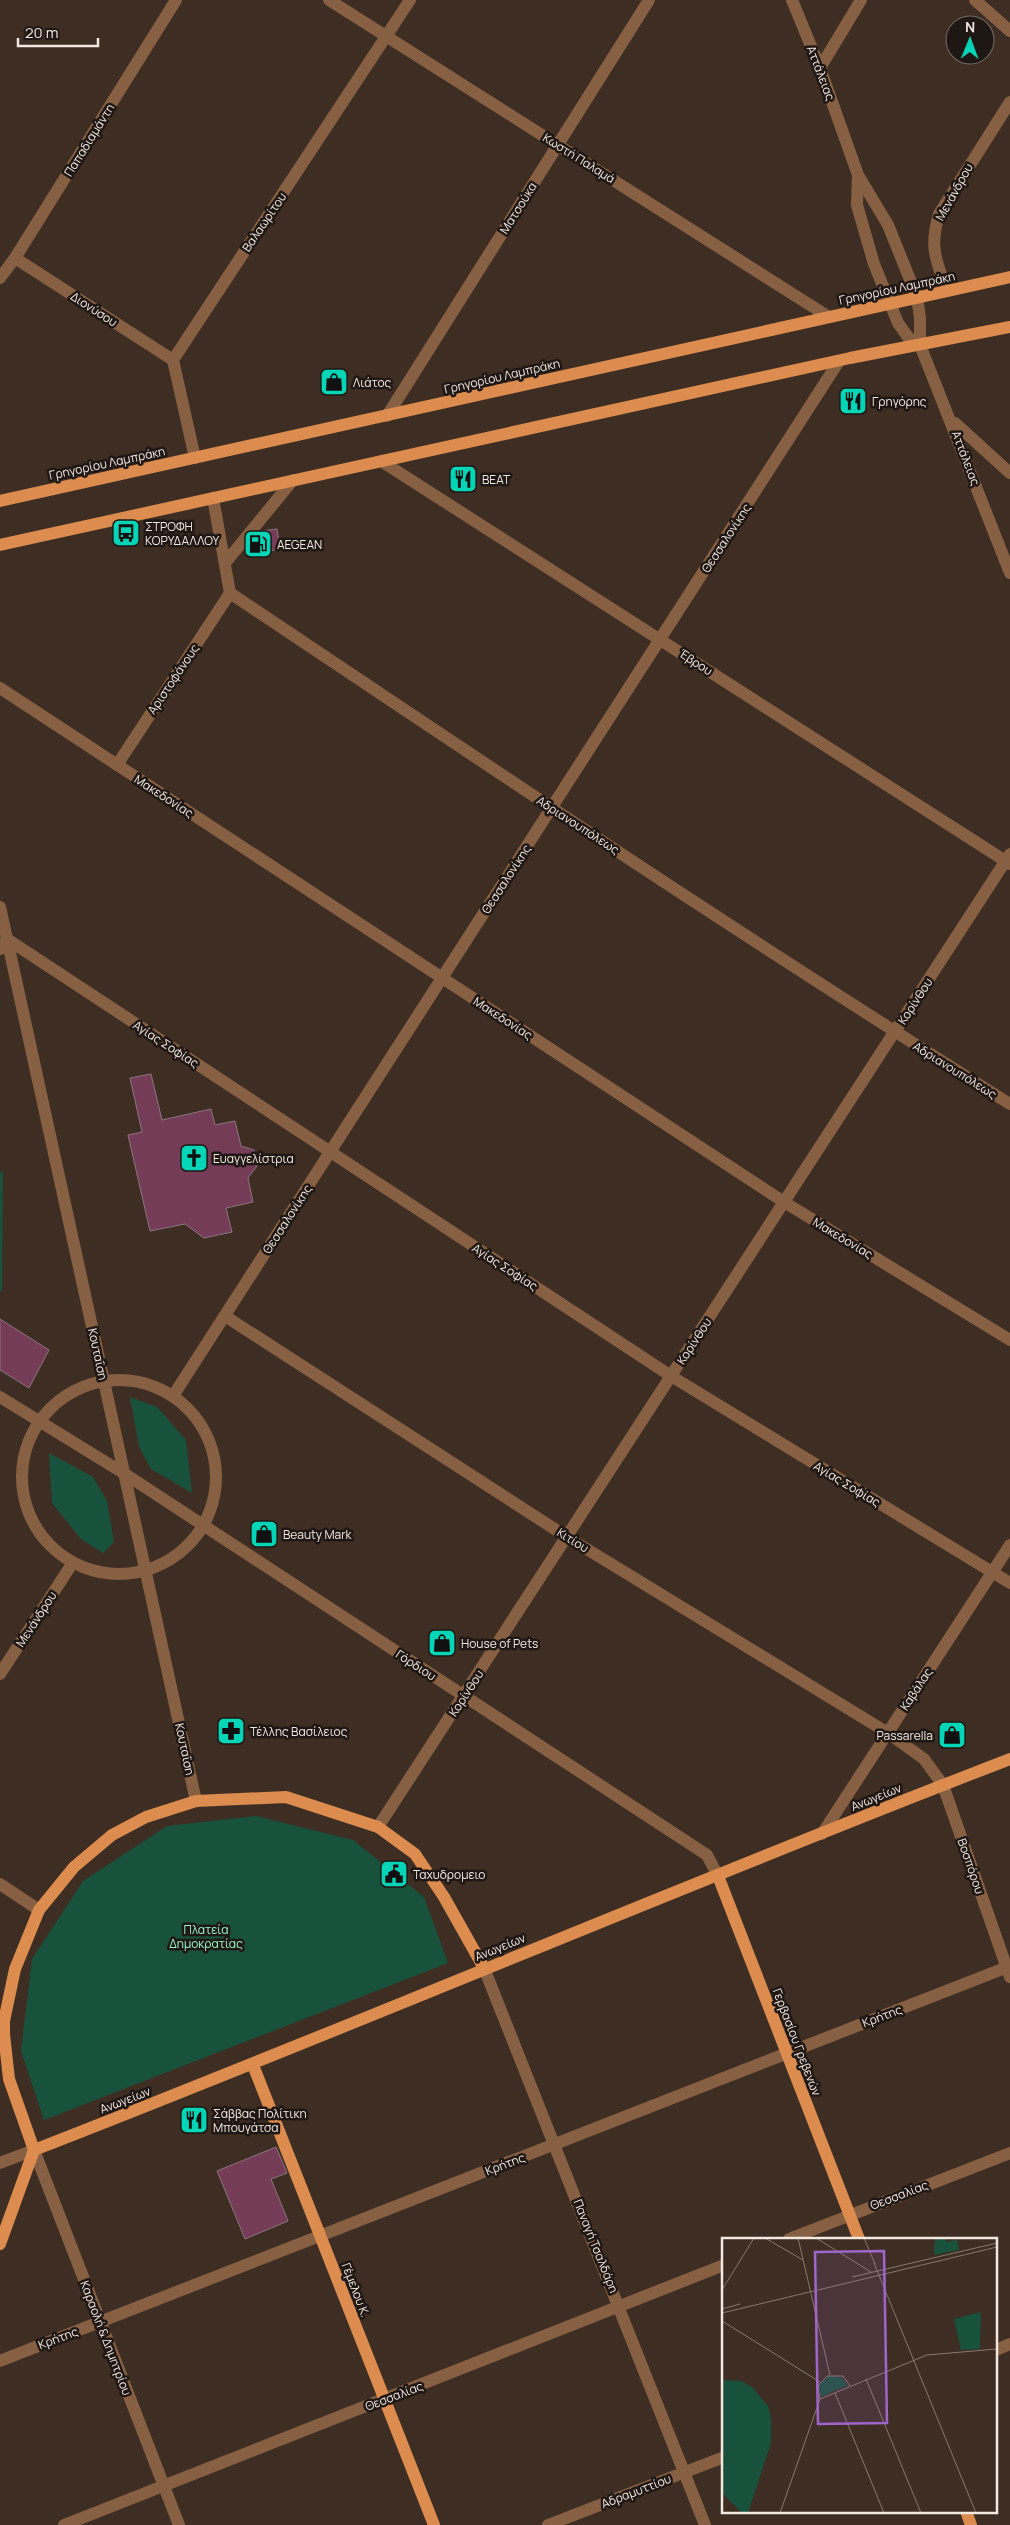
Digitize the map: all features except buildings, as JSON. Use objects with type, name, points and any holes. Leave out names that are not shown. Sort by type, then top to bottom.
[{"type":"main road","name":"Γρηγορίου Λαμπράκη","points":[[0,501],[1010,277]]},
{"type":"main road","points":[[0,545],[840,361],[1010,327]]},
{"type":"main road","name":"Ανωγείων","points":[[34,2150],[252,2065],[484,1968],[1010,1759]]},
{"type":"main road","points":[[0,2244],[34,2150],[9,2078],[4,2021],[14,1969],[39,1910],[74,1867],[112,1835],[146,1817],[196,1801],[246,1797],[286,1797],[330,1809],[378,1827],[415,1854],[444,1897],[484,1968]]},
{"type":"main road","name":"Γερβασίου Γρεβενών","points":[[718,1876],[859,2238]]},
{"type":"main road","name":"Γέμελου Κ.","points":[[252,2065],[434,2525]]},
{"type":"main road","points":[[966,2512],[971,2525]]},
{"type":"street","name":"Παπαδιαμάντη","points":[[0,278],[15,258],[176,0]]},
{"type":"street","name":"Κωστή Παλαμά","points":[[329,0],[829,316]]},
{"type":"street","name":"Βαλαωρίτου","points":[[173,360],[410,0]]},
{"type":"street","name":"Ματσούκα","points":[[387,416],[649,0]]},
{"type":"street","name":"Αττάλειας","points":[[792,0],[820,68],[858,174],[888,225],[917,297],[920,318],[920,345],[1010,573]]},
{"type":"street","points":[[820,68],[862,0]]},
{"type":"street","points":[[975,0],[1010,31]]},
{"type":"street","name":"Μενάνδρου","points":[[947,291],[933,250],[933,233],[939,214],[1010,102]]},
{"type":"street","name":"Αττάλειας","points":[[858,174],[857,205],[863,231],[898,323],[908,337],[920,345]]},
{"type":"street","name":"Διονύσου","points":[[15,258],[173,360]]},
{"type":"street","points":[[173,360],[195,458]]},
{"type":"street","name":"Θεσσαλονίκης","points":[[173,1396],[840,361]]},
{"type":"street","points":[[951,420],[1010,473]]},
{"type":"street","name":"Έβρου","points":[[381,462],[1008,860]]},
{"type":"street","points":[[225,563],[293,480]]},
{"type":"street","points":[[213,498],[230,593]]},
{"type":"street","name":"Αριστοφάνους","points":[[116,765],[230,593]]},
{"type":"street","name":"Αδριανουπόλεως","points":[[230,593],[552,808],[895,1032],[1010,1104]]},
{"type":"street","name":"Μακεδονίας","points":[[0,688],[784,1202],[1010,1340]]},
{"type":"street","name":"Κορίνθου","points":[[378,1827],[1008,860]]},
{"type":"street","name":"Κουταΐση","points":[[0,907],[4,944],[104,1379],[196,1801]]},
{"type":"street","name":"Αγίας Σοφίας","points":[[4,944],[330,1152],[671,1376],[1010,1583]]},
{"type":"street","name":"Κιτίου","points":[[225,1316],[567,1537],[888,1732],[924,1759]]},
{"type":"street","points":[[104,1379],[140,1382],[173,1396],[203,1427],[217,1466],[214,1503],[205,1526],[177,1557],[146,1572],[110,1575],[72,1564],[36,1529],[23,1497],[25,1451],[37,1420],[64,1397],[104,1379]]},
{"type":"street","name":"Γόρδιου","points":[[0,1397],[125,1474],[707,1855]]},
{"type":"street","name":"Καβάλας","points":[[822,1834],[1010,1544]]},
{"type":"street","name":"Μενάνδρου","points":[[0,1674],[72,1564]]},
{"type":"street","name":"Βοσπόρου","points":[[924,1759],[943,1785],[1009,1970]]},
{"type":"street","name":"Γερβασίου Γρεβενών","points":[[707,1855],[718,1876]]},
{"type":"street","points":[[0,1884],[39,1910]]},
{"type":"street","name":"Παναγή Τσαλδάρη","points":[[484,1968],[556,2144],[705,2525]]},
{"type":"street","name":"Κρήτης","points":[[0,2361],[787,2053],[1009,1970]]},
{"type":"street","name":"Ανωγείων","points":[[0,2163],[34,2150]]},
{"type":"street","name":"Καραολή & Δημητρίου","points":[[34,2150],[179,2525]]},
{"type":"street","name":"Θεσσαλίας","points":[[791,2238],[1010,2153]]},
{"type":"street","name":"Θεσσαλίας","points":[[64,2525],[722,2267]]},
{"type":"street","points":[[998,2349],[1010,2344]]},
{"type":"street","name":"Αδραμυττίου","points":[[548,2525],[722,2458]]},
{"type":"green space","points":[[0,1172],[3,1172],[2,1291],[0,1291]]},
{"type":"green space","points":[[130,1397],[157,1407],[186,1440],[192,1493],[151,1469],[139,1447]]},
{"type":"green space","points":[[49,1453],[93,1477],[107,1501],[114,1542],[103,1553],[81,1539],[52,1503]]},
{"type":"green space","name":"Πλατεία Δημοκρατίας","points":[[256,1816],[353,1840],[424,1897],[448,1963],[44,2120],[21,2051],[32,1959],[83,1881],[167,1826]]},
{"type":"place","name":"Λιάτος","points":[[334,382]]},
{"type":"place","name":"Γρηγόρης","points":[[853,401]]},
{"type":"place","name":"ΒΕΑΤ","points":[[463,479]]},
{"type":"place","name":"ΣΤΡΟΦΗ ΚΟΡΥΔΑΛΛΟΥ","points":[[126,533]]},
{"type":"place","name":"AEGEAN","points":[[258,544]]},
{"type":"place","name":"Ευαγγελίστρια","points":[[194,1158]]},
{"type":"place","name":"Beauty Mark","points":[[264,1534]]},
{"type":"place","name":"House of Pets","points":[[442,1643]]},
{"type":"place","name":"Τέλλης Βασίλειος","points":[[231,1731]]},
{"type":"place","name":"Passarella","points":[[952,1735]]},
{"type":"place","name":"Ταχυδρομειο","points":[[394,1874]]},
{"type":"place","name":"Σάββας Πολίτικη Μπουγάτσα","points":[[194,2120]]}]
